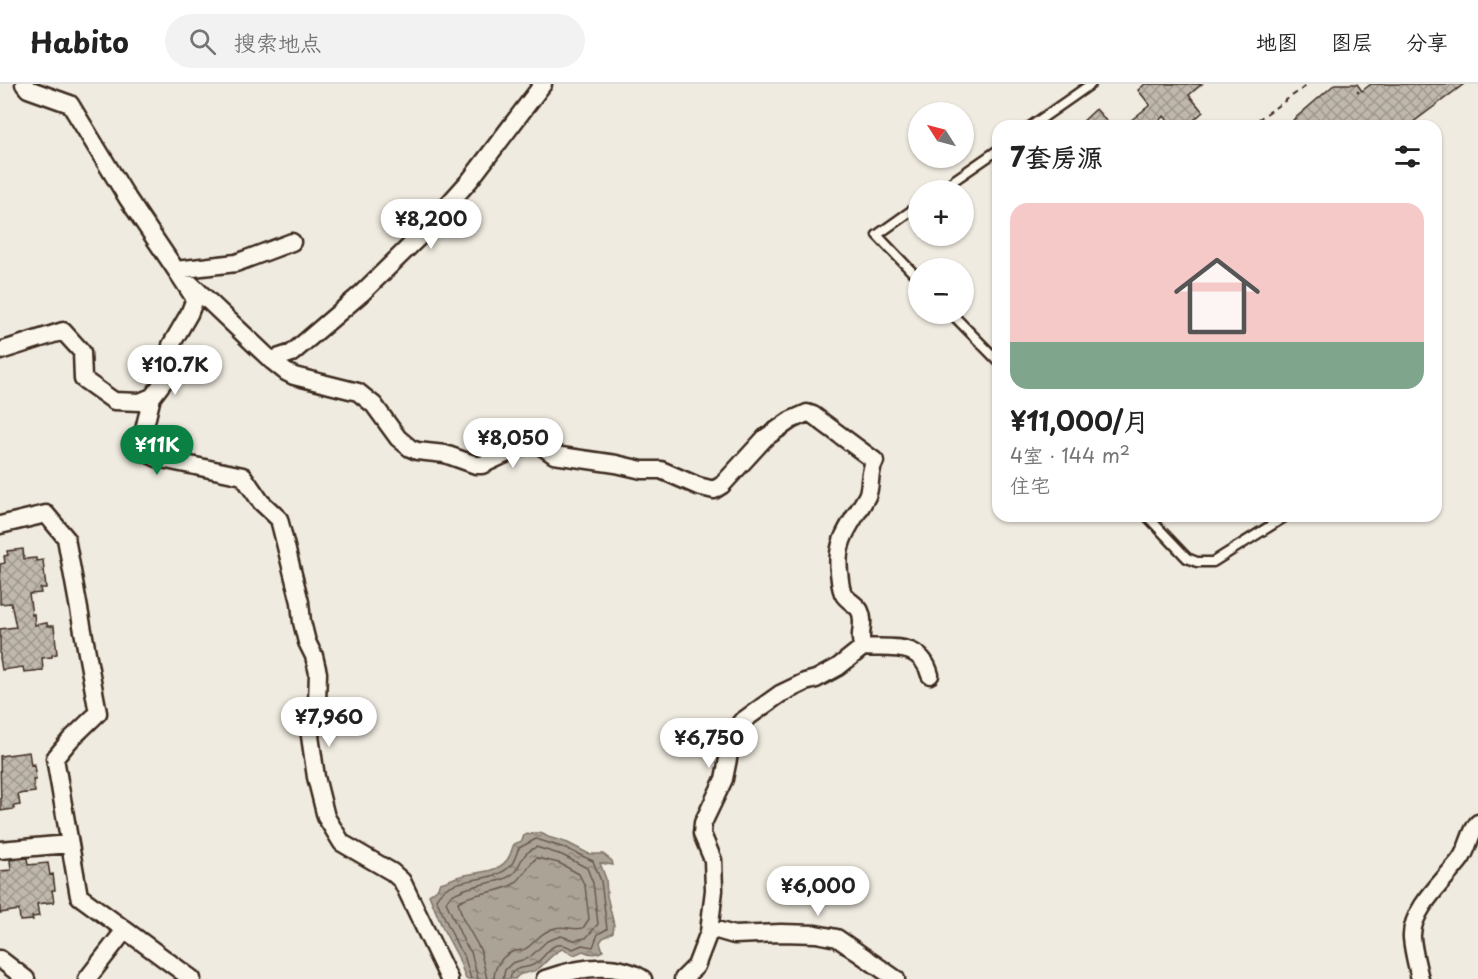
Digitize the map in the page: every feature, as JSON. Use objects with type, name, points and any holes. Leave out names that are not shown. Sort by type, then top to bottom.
[{"type":"street","points":[[24,84],[28,89],[70,104],[128,199],[195,299],[171,345],[171,372],[152,397],[141,442],[144,452],[157,458],[243,476],[261,502],[279,519],[300,602],[307,642],[314,656],[318,673],[317,702],[310,736],[316,777],[326,817],[342,843],[393,872],[402,881],[449,979]]},
{"type":"street","points":[[271,360],[292,353],[362,293],[418,238],[470,180],[543,84]]},
{"type":"street","points":[[176,270],[236,263],[292,242]]},
{"type":"street","points":[[176,270],[286,372],[357,392],[374,405],[403,444],[417,451],[445,454],[476,465],[482,465],[531,442],[537,443],[554,455],[642,470],[661,470],[714,490],[722,485],[755,446],[776,429],[807,413],[813,415],[875,461],[870,475],[868,493],[845,531],[838,555],[843,594],[860,610],[863,624],[860,641],[863,647]]},
{"type":"street","points":[[0,351],[63,331],[82,352],[83,379],[114,401],[140,402],[152,397]]},
{"type":"street","points":[[0,525],[46,514],[66,538],[98,713],[55,758],[79,896],[192,979]]},
{"type":"street","points":[[683,979],[696,966],[710,928],[714,890],[713,860],[702,834],[703,823],[724,779],[733,734],[741,722],[780,694],[838,667],[863,647],[906,648],[923,660],[928,666],[930,675]]},
{"type":"street","points":[[1420,979],[1412,936],[1415,920],[1448,873],[1462,858],[1468,840],[1478,823]]},
{"type":"street","points":[[0,850],[69,844]]},
{"type":"street","points":[[710,928],[734,934],[816,934],[837,938],[897,979]]},
{"type":"street","points":[[87,979],[125,930]]},
{"type":"street","points":[[0,959],[26,979]]},
{"type":"street","points":[[545,979],[568,972],[613,967],[643,979]]},
{"type":"lane","points":[[1040,120],[1091,84]]},
{"type":"lane","points":[[954,180],[992,154]]},
{"type":"lane","points":[[908,213],[876,235],[908,269]]},
{"type":"lane","points":[[962,324],[992,355]]},
{"type":"lane","points":[[1153,522],[1187,558],[1197,562],[1213,562],[1276,522]]},
{"type":"path","points":[[1258,120],[1309,84]]},
{"type":"water","points":[[535,833],[568,843],[589,854],[603,854],[612,861],[613,865],[600,863],[606,879],[607,896],[614,925],[613,932],[600,942],[603,951],[598,953],[583,951],[574,955],[562,949],[538,969],[520,974],[515,979],[466,979],[429,895],[437,889],[440,883],[502,865],[509,857],[514,844],[522,841],[524,835]]},
{"type":"building","points":[[1145,84],[1202,84],[1189,95],[1203,112],[1194,120],[1167,120],[1164,116],[1159,120],[1131,120],[1150,105],[1138,90]]},
{"type":"building","points":[[1335,84],[1357,84],[1362,91],[1371,84],[1464,84],[1416,120],[1293,120]]},
{"type":"building","points":[[1096,109],[1106,120],[1084,120]]},
{"type":"building","points":[[23,549],[24,559],[43,560],[46,588],[40,588],[41,593],[29,594],[32,615],[34,614],[35,625],[47,623],[47,626],[54,626],[57,654],[42,658],[43,670],[24,672],[23,667],[2,670],[0,658],[0,629],[16,627],[11,603],[0,604],[0,564],[5,563],[4,556],[8,555],[7,551]]},
{"type":"building","points":[[29,752],[31,765],[34,764],[35,792],[18,794],[20,805],[13,806],[14,809],[1,811],[0,756]]},
{"type":"building","points":[[27,858],[28,865],[48,863],[50,875],[53,874],[54,902],[37,904],[39,916],[32,917],[33,920],[20,921],[19,910],[0,913],[0,871],[11,870],[10,860]]}]
